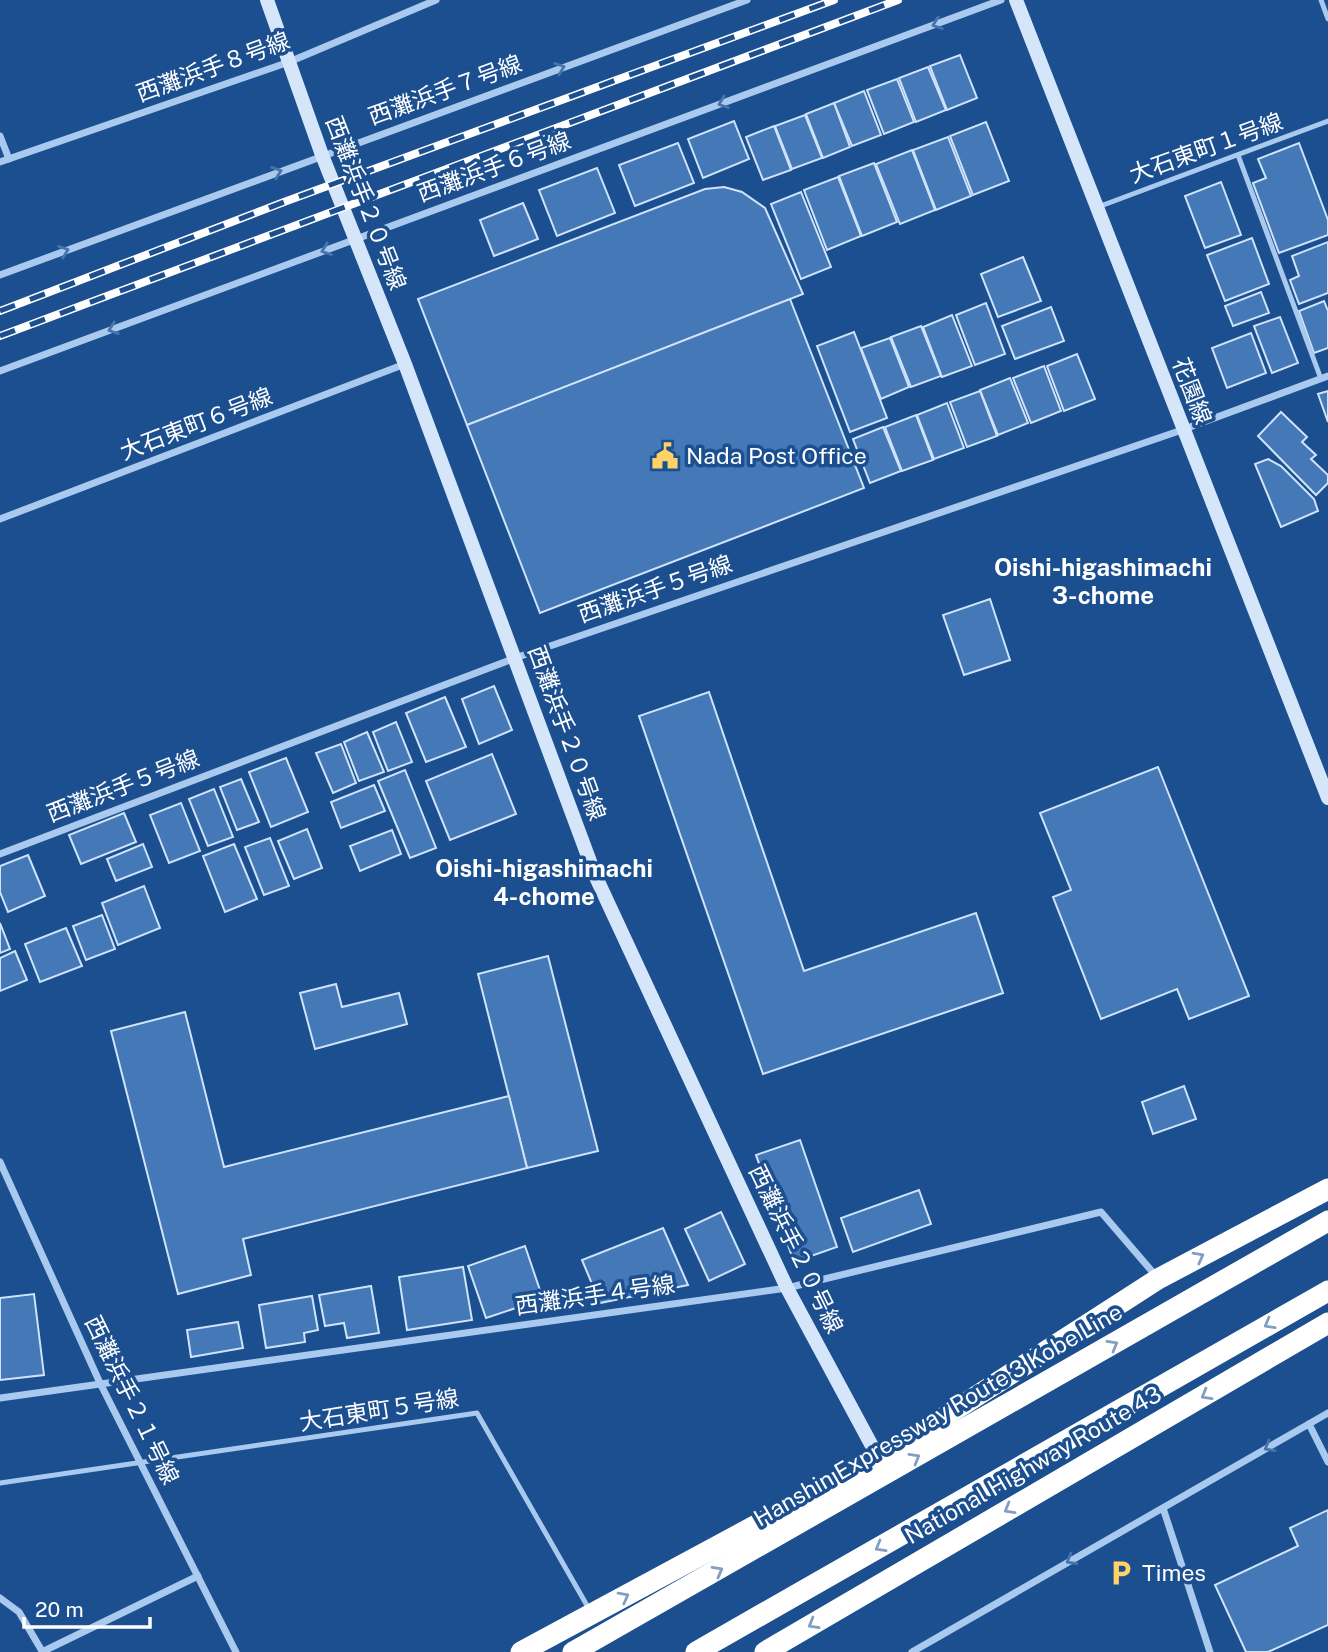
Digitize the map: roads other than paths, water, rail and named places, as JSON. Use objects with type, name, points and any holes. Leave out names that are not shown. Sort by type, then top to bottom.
[{"type":"highway","points":[[521,1652],[879,1460],[1158,1279],[1328,1189]]},
{"type":"highway","name":"Hanshin Expressway Route 3 Kobe Line","points":[[573,1652],[1328,1221]]},
{"type":"highway","points":[[696,1652],[1328,1291]]},
{"type":"highway","name":"National Highway Route 43","points":[[765,1652],[1328,1324]]},
{"type":"street","name":"西灘浜手２０号線","points":[[267,0],[322,155],[405,364],[595,875],[787,1288],[879,1460]]},
{"type":"street","name":"西灘浜手８号線","points":[[0,162],[289,62],[436,0]]},
{"type":"street","name":"西灘浜手７号線","points":[[0,275],[747,0]]},
{"type":"street","name":"西灘浜手６号線","points":[[0,371],[1001,0]]},
{"type":"street","name":"花園線","points":[[1016,0],[1328,798]]},
{"type":"street","points":[[0,136],[9,159]]},
{"type":"street","name":"大石東町６号線","points":[[0,519],[405,364]]},
{"type":"street","name":"西灘浜手５号線","points":[[0,854],[515,657],[1182,430],[1324,378]]},
{"type":"street","name":"西灘浜手２１号線","points":[[0,1162],[100,1383],[236,1652]]},
{"type":"street","name":"西灘浜手４号線","points":[[0,1398],[787,1288],[1101,1212],[1158,1279]]},
{"type":"street","points":[[912,1652],[1328,1413]]},
{"type":"street","points":[[1309,1424],[1328,1462]]},
{"type":"street","points":[[1163,1508],[1210,1652]]},
{"type":"street","points":[[0,1598],[19,1612],[42,1652],[198,1576]]},
{"type":"lane","points":[[1321,0],[1328,19]]},
{"type":"lane","name":"大石東町１号線","points":[[1097,208],[1328,121]]},
{"type":"lane","points":[[1238,155],[1324,378]]},
{"type":"lane","name":"大石東町５号線","points":[[141,1464],[477,1413],[592,1614]]},
{"type":"lane","points":[[0,1483],[141,1464]]},
{"type":"railway","points":[[0,311],[284,202],[834,0]]},
{"type":"railway","points":[[0,336],[898,0]]},
{"type":"place","name":"Nada Post Office","points":[[665,456]]},
{"type":"place","name":"Times","points":[[1121,1573]]},
{"type":"district","name":"Oishi-higashimachi 3-chome","points":[[1103,582]]},
{"type":"district","name":"Oishi-higashimachi 4-chome","points":[[544,883]]}]
